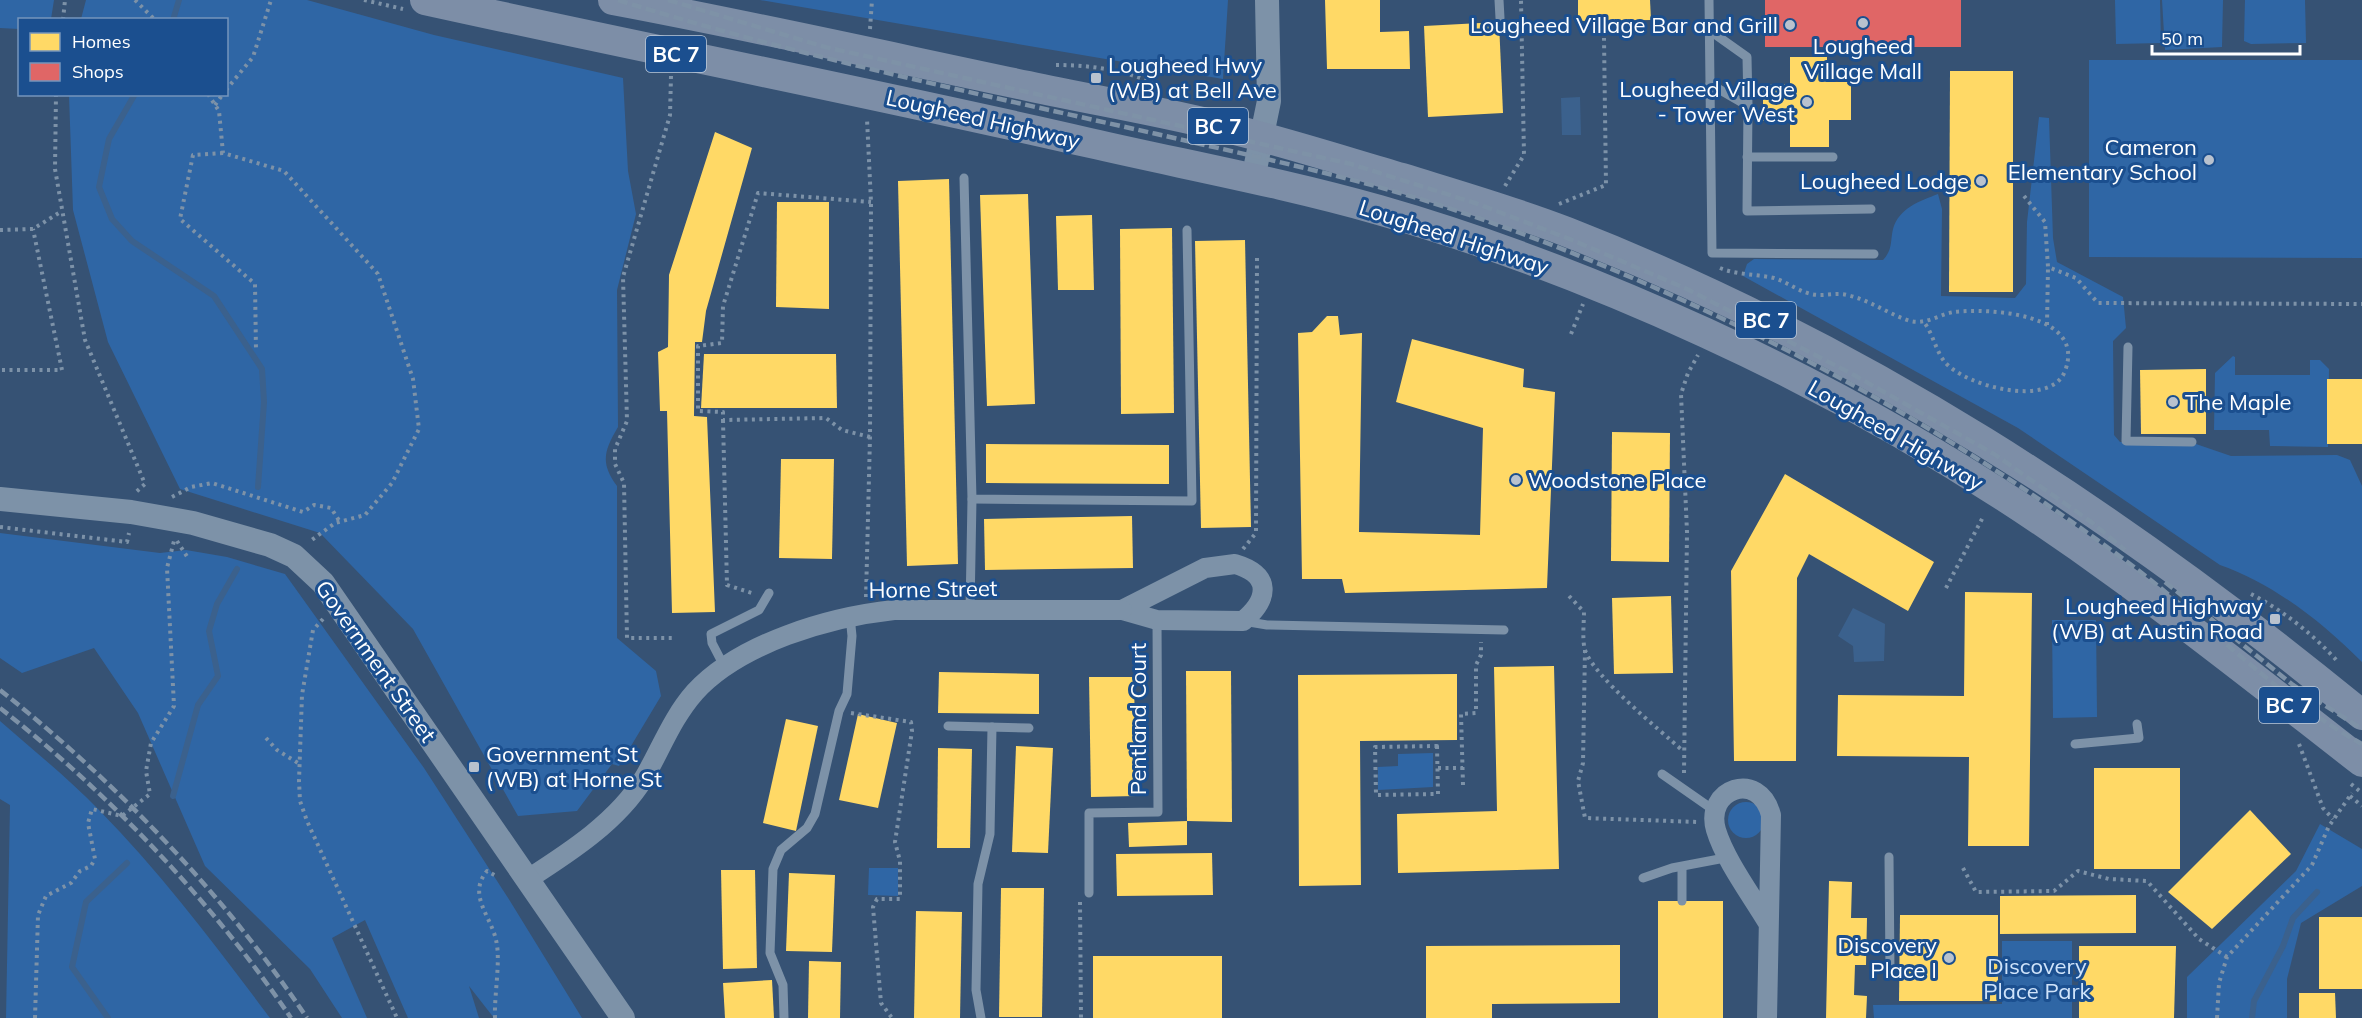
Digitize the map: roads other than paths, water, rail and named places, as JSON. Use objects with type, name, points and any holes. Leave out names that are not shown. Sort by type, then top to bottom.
[{"type":"main road","name":"Lougheed Highway","points":[[425,0],[927,105],[1253,180],[1422,223],[1577,278],[1708,334],[1809,384],[1912,441],[2012,502],[2116,573],[2362,762]]},
{"type":"main road","name":"Lougheed Highway","points":[[613,0],[1235,130],[1476,201],[1563,230],[1691,284],[1811,342],[1909,395],[2092,510],[2222,604],[2362,715]]},
{"type":"street","points":[[1253,180],[1269,100],[1267,0]]},
{"type":"street","name":"Government Street","points":[[0,499],[131,512],[193,523],[270,545],[294,556],[323,583],[623,1018]]},
{"type":"street","name":"Horne Street","points":[[528,879],[559,859],[606,823],[643,779],[670,724],[696,691],[736,660],[767,645],[858,615],[894,610],[970,612],[1122,610],[1157,621],[1243,621],[1258,609],[1263,592],[1260,578],[1251,569],[1235,564],[1205,568],[1122,610]]},
{"type":"street","points":[[1767,1018],[1771,815],[1767,803],[1755,791],[1738,788],[1723,796],[1710,817],[1768,923]]},
{"type":"lane","points":[[1499,0],[1500,18]]},
{"type":"lane","points":[[1709,0],[1712,253],[1874,255]]},
{"type":"lane","points":[[1709,30],[1747,57],[1747,211],[1871,209]]},
{"type":"lane","points":[[1710,84],[1748,106]]},
{"type":"lane","points":[[1747,157],[1833,157]]},
{"type":"lane","points":[[964,178],[972,499],[970,612]]},
{"type":"lane","points":[[972,499],[1192,501],[1187,230]]},
{"type":"lane","points":[[2128,347],[2127,441],[2192,442]]},
{"type":"lane","points":[[725,668],[712,643],[711,634],[759,610],[767,595]]},
{"type":"lane","points":[[784,1018],[783,985],[770,953],[773,868],[781,850],[807,828],[815,814],[839,711],[847,694],[852,636],[858,615]]},
{"type":"lane","name":"Pentland Court","points":[[1089,893],[1089,813],[1158,812],[1157,621]]},
{"type":"lane","points":[[1243,621],[1267,626],[1504,630]]},
{"type":"lane","points":[[2075,744],[2139,738],[2137,724]]},
{"type":"lane","points":[[948,726],[1029,728]]},
{"type":"lane","points":[[981,1018],[976,990],[978,884],[990,834],[992,727]]},
{"type":"lane","points":[[1662,774],[1684,790],[1710,817]]},
{"type":"lane","points":[[1643,879],[1682,867],[1730,857]]},
{"type":"lane","points":[[1889,857],[1890,972]]},
{"type":"lane","points":[[1682,867],[1682,901]]},
{"type":"waterway","points":[[174,18],[179,0]]},
{"type":"waterway","points":[[134,96],[109,139],[99,187],[112,219],[132,241],[214,296],[262,369],[264,402],[258,487]]},
{"type":"waterway","points":[[173,796],[198,705],[218,676],[209,631],[217,604],[237,569]]},
{"type":"waterway","points":[[108,1018],[72,967],[86,902],[127,863]]},
{"type":"waterway","points":[[2252,1018],[2254,1001],[2283,946],[2293,918],[2317,892]]},
{"type":"railway","points":[[618,0],[820,57],[1264,158],[1366,184],[1472,216],[1626,275],[1789,351],[1839,377],[1986,464],[2126,561],[2299,703],[2362,744]]},
{"type":"railway","points":[[668,0],[825,47],[1351,164],[1478,204],[1572,240],[1687,289],[1854,375],[1994,454],[2090,521],[2125,550]]},
{"type":"railway","points":[[2165,582],[2293,685],[2362,729]]},
{"type":"railway","points":[[0,690],[86,763],[166,842],[240,928],[275,972],[307,1018]]},
{"type":"railway","points":[[0,708],[81,776],[158,852],[228,933],[291,1018]]},
{"type":"place","name":"Lougheed Village Mall","points":[[1863,23]]},
{"type":"place","name":"Lougheed Village Bar and Grill","points":[[1790,25]]},
{"type":"place","name":"Lougheed Hwy (WB) at Bell Ave","points":[[1096,78]]},
{"type":"place","name":"Lougheed Village - Tower West","points":[[1807,102]]},
{"type":"place","name":"Cameron Elementary School","points":[[2209,160]]},
{"type":"place","name":"Lougheed Lodge","points":[[1981,181]]},
{"type":"place","name":"The Maple","points":[[2173,402]]},
{"type":"place","name":"Woodstone Place","points":[[1516,480]]},
{"type":"place","name":"Lougheed Highway (WB) at Austin Road","points":[[2275,619]]},
{"type":"place","name":"Government St (WB) at Horne St","points":[[474,767]]},
{"type":"place","name":"Discovery Place I","points":[[1949,958]]},
{"type":"park label","name":"Discovery Place Park","points":[[2037,978]]}]
